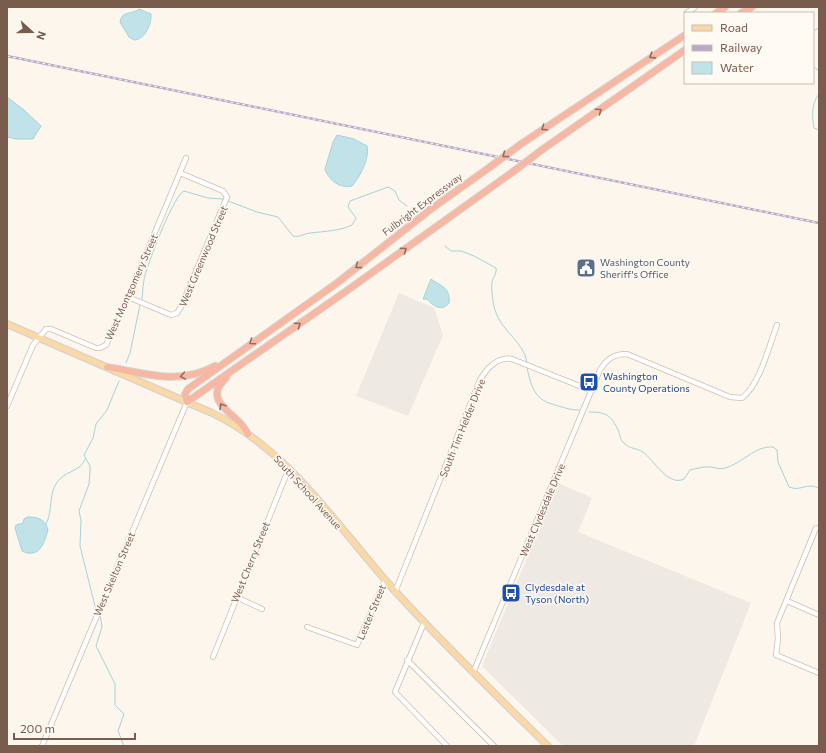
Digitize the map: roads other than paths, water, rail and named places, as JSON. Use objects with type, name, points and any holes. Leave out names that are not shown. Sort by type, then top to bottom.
[{"type":"highway","points":[[743,12],[752,7]]},
{"type":"highway","name":"Fulbright Expressway","points":[[187,402],[185,394],[188,389],[336,283],[431,209],[521,144],[684,36]]},
{"type":"highway","points":[[187,402],[266,348],[543,149],[684,51]]},
{"type":"highway","points":[[248,434],[236,419],[222,408],[218,397],[218,390],[225,379],[266,348]]},
{"type":"highway","points":[[107,367],[158,377],[176,378],[206,370],[232,357]]},
{"type":"main road","name":"South School Avenue","points":[[7,324],[187,402],[224,419],[248,434],[289,468],[395,592],[473,673],[548,746]]},
{"type":"street","name":"West Montgomery Street","points":[[38,337],[48,328],[96,348],[103,347],[106,344],[128,297],[186,158]]},
{"type":"street","name":"West Greenwood Street","points":[[128,297],[174,315],[181,307],[227,194],[180,174]]},
{"type":"street","name":"West Clydesdale Drive","points":[[473,673],[605,362],[618,354],[634,357],[730,396],[742,398],[750,392],[755,382],[777,325]]},
{"type":"street","points":[[7,406],[33,345],[38,337]]},
{"type":"street","name":"South Tim Helder Drive","points":[[395,592],[479,382],[489,368],[500,360],[512,360],[592,391]]},
{"type":"street","name":"West Skelton Street","points":[[42,746],[187,402]]},
{"type":"street","name":"West Cherry Street","points":[[213,657],[289,468]]},
{"type":"street","points":[[816,528],[777,623],[778,639],[776,655],[819,673]]},
{"type":"street","name":"Lester Street","points":[[307,626],[357,645],[385,580]]},
{"type":"street","points":[[236,597],[262,609]]},
{"type":"street","points":[[787,601],[819,615]]},
{"type":"street","points":[[424,623],[396,686],[395,692],[398,697],[447,746]]},
{"type":"street","points":[[407,660],[494,746]]},
{"type":"water","points":[[139,9],[151,14],[151,18],[149,26],[144,34],[138,39],[134,40],[129,37],[120,22],[121,18],[125,14]]},
{"type":"water","points":[[7,97],[41,126],[33,139],[16,139],[7,137]]},
{"type":"water","points":[[337,135],[354,139],[367,146],[368,151],[366,162],[352,186],[348,187],[336,183],[329,177],[325,169],[333,142]]},
{"type":"water","points":[[431,279],[447,290],[449,303],[446,306],[441,308],[432,304],[427,299],[423,299]]},
{"type":"water","points":[[27,517],[40,519],[45,523],[48,530],[40,549],[33,553],[22,551],[15,528],[16,525],[23,523],[24,519]]},
{"type":"waterway","points":[[814,30],[819,28]]},
{"type":"waterway","points":[[814,67],[819,71]]},
{"type":"waterway","points":[[819,94],[813,106],[814,128],[819,130]]},
{"type":"waterway","points":[[228,201],[257,212],[278,217],[293,236],[337,230],[352,225],[356,218],[348,207],[350,201],[388,187],[395,191],[399,200],[407,206]]},
{"type":"waterway","points":[[142,299],[144,278],[152,254],[174,203],[180,195],[184,191],[208,198],[223,199]]},
{"type":"waterway","points":[[445,246],[451,251],[461,251],[474,256],[496,268],[496,272],[492,280],[494,308],[502,324],[522,348],[527,362]]},
{"type":"waterway","points":[[126,363],[130,353],[140,305]]},
{"type":"waterway","points":[[527,368],[532,386],[541,399],[562,407],[579,410]]},
{"type":"waterway","points":[[96,610],[80,546],[81,520],[79,511],[89,484],[90,471],[90,466],[84,455],[93,438],[96,424],[107,410],[119,381]]},
{"type":"waterway","points":[[589,412],[604,414],[611,418],[623,442],[626,445],[647,455],[661,471],[672,479],[684,479],[690,470],[709,467],[720,469],[725,468],[760,449],[773,447],[777,450],[778,462],[789,487],[797,488],[814,486],[819,488]]},
{"type":"waterway","points":[[46,524],[50,512],[54,488],[61,478],[81,466],[85,459]]},
{"type":"waterway","points":[[100,614],[102,627],[96,646],[115,684],[115,705],[124,714],[118,731],[124,746]]},
{"type":"railway","points":[[7,56],[819,223]]},
{"type":"place","name":"Washington County Sheriff's Office","points":[[586,268]]},
{"type":"place","name":"Washington County Operations","points":[[589,382]]},
{"type":"place","name":"Clydesdale at Tyson (North)","points":[[511,593]]}]
